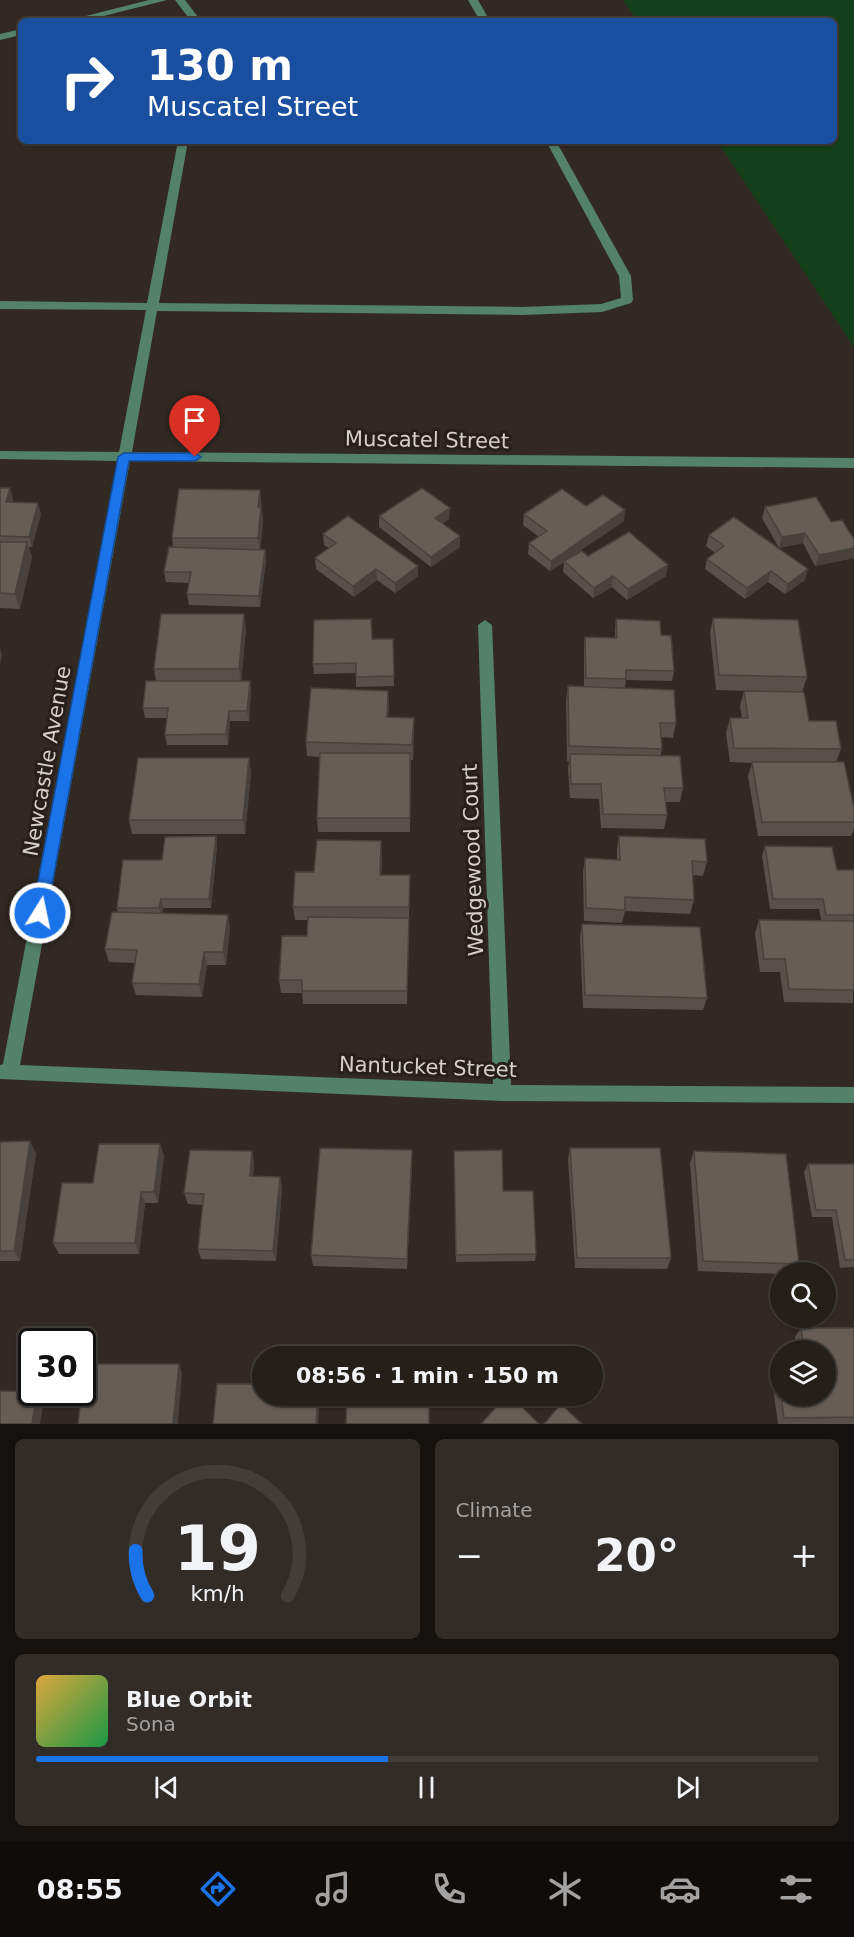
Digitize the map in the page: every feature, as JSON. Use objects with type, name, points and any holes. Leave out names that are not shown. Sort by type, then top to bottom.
[{"type":"street","points":[[84,18],[162,0]]},
{"type":"street","points":[[180,0],[194,18]]},
{"type":"street","points":[[474,0],[483,18]]},
{"type":"street","points":[[0,37],[18,33]]},
{"type":"street","name":"Newcastle Avenue","points":[[5,1072],[182,144]]},
{"type":"street","points":[[0,304],[522,311],[602,308],[627,300],[625,276],[553,144]]},
{"type":"street","name":"Muscatel Street","points":[[0,455],[854,463]]},
{"type":"street","name":"Wedgewood Court","points":[[485,625],[502,1093]]},
{"type":"street","name":"Nantucket Street","points":[[5,1072],[502,1093],[854,1095]]},
{"type":"green space","points":[[623,0],[854,0],[854,347],[719,144],[837,144],[837,18],[635,18]]},
{"type":"building","points":[[0,488],[10,488],[6,502],[38,503],[29,537],[0,536]]},
{"type":"building","points":[[422,488],[450,508],[435,518],[460,536],[431,557],[379,516]]},
{"type":"building","points":[[179,489],[260,490],[258,538],[172,538]]},
{"type":"building","points":[[562,489],[586,506],[603,495],[625,510],[551,561],[529,543],[547,531],[524,514]]},
{"type":"building","points":[[816,497],[831,522],[842,520],[854,539],[854,548],[819,555],[805,533],[782,537],[765,507]]},
{"type":"building","points":[[348,516],[418,566],[395,583],[376,569],[353,586],[315,558],[336,543],[323,534]]},
{"type":"building","points":[[734,517],[808,569],[788,584],[771,571],[747,588],[707,559],[724,546],[709,535]]},
{"type":"building","points":[[629,532],[668,565],[628,589],[613,576],[594,588],[564,561],[582,551],[588,556]]},
{"type":"building","points":[[0,542],[27,542],[15,594],[0,593]]},
{"type":"building","points":[[169,547],[265,550],[259,596],[187,594],[191,572],[164,572]]},
{"type":"building","points":[[161,614],[244,614],[239,669],[154,669]]},
{"type":"building","points":[[713,618],[798,620],[807,677],[719,675]]},
{"type":"building","points":[[371,619],[372,639],[393,639],[394,676],[356,677],[356,663],[313,664],[314,620]]},
{"type":"building","points":[[616,619],[660,621],[661,635],[671,636],[674,671],[626,670],[626,679],[586,678],[585,637],[617,638]]},
{"type":"building","points":[[146,681],[250,681],[247,711],[229,711],[226,734],[165,735],[168,708],[143,708]]},
{"type":"building","points":[[568,686],[674,690],[676,723],[660,723],[662,749],[569,746]]},
{"type":"building","points":[[311,688],[388,691],[387,717],[414,718],[412,745],[306,742]]},
{"type":"building","points":[[744,691],[804,692],[809,721],[836,721],[841,749],[734,748],[730,718],[748,718]]},
{"type":"building","points":[[320,753],[410,753],[410,818],[317,818]]},
{"type":"building","points":[[570,754],[680,756],[683,788],[664,788],[667,815],[603,814],[601,784],[571,784]]},
{"type":"building","points":[[138,758],[249,758],[243,820],[129,820]]},
{"type":"building","points":[[752,762],[844,762],[854,808],[854,822],[762,822]]},
{"type":"building","points":[[216,836],[209,899],[161,899],[159,908],[117,908],[123,860],[162,860],[165,837]]},
{"type":"building","points":[[619,836],[705,839],[707,862],[692,861],[694,900],[625,897],[625,910],[586,908],[585,858],[620,860]]},
{"type":"building","points":[[317,840],[381,841],[380,875],[410,875],[409,907],[293,907],[295,872],[314,872]]},
{"type":"building","points":[[765,846],[832,847],[837,870],[854,870],[854,915],[826,915],[823,899],[773,899]]},
{"type":"building","points":[[112,912],[228,915],[223,952],[204,952],[199,984],[132,983],[137,950],[105,949]]},
{"type":"building","points":[[308,917],[409,918],[407,991],[302,991],[302,980],[279,980],[282,936],[307,936]]},
{"type":"building","points":[[759,920],[854,921],[854,990],[789,989],[785,959],[764,959]]},
{"type":"building","points":[[582,924],[700,927],[707,998],[585,995]]},
{"type":"building","points":[[30,1141],[14,1251],[0,1251],[0,1142]]},
{"type":"building","points":[[99,1144],[160,1144],[154,1192],[141,1192],[135,1243],[53,1243],[62,1183],[93,1183]]},
{"type":"building","points":[[320,1148],[412,1150],[407,1259],[311,1255]]},
{"type":"building","points":[[570,1148],[660,1148],[671,1258],[577,1258]]},
{"type":"building","points":[[190,1150],[252,1151],[250,1176],[280,1177],[273,1251],[198,1249],[204,1194],[184,1193]]},
{"type":"building","points":[[502,1150],[503,1191],[533,1191],[536,1254],[456,1255],[454,1151]]},
{"type":"building","points":[[694,1151],[786,1154],[799,1262],[703,1261]]},
{"type":"building","points":[[808,1164],[854,1164],[854,1260],[845,1260],[836,1210],[816,1210]]},
{"type":"building","points":[[801,1328],[854,1328],[854,1417],[784,1418],[782,1406],[836,1406],[836,1340],[803,1340]]},
{"type":"building","points":[[96,1364],[179,1364],[173,1424],[78,1424],[80,1406],[96,1406]]},
{"type":"building","points":[[217,1384],[252,1384],[252,1406],[317,1406],[316,1424],[213,1424]]},
{"type":"building","points":[[0,1391],[18,1391],[18,1406],[35,1406],[32,1424],[0,1424]]},
{"type":"building","points":[[347,1406],[429,1406],[429,1424],[346,1424]]},
{"type":"building","points":[[497,1406],[521,1406],[539,1424],[481,1424]]},
{"type":"building","points":[[559,1406],[563,1406],[582,1424],[544,1424]]},
{"type":"route","points":[[40,913],[124,457],[195,457]]}]
